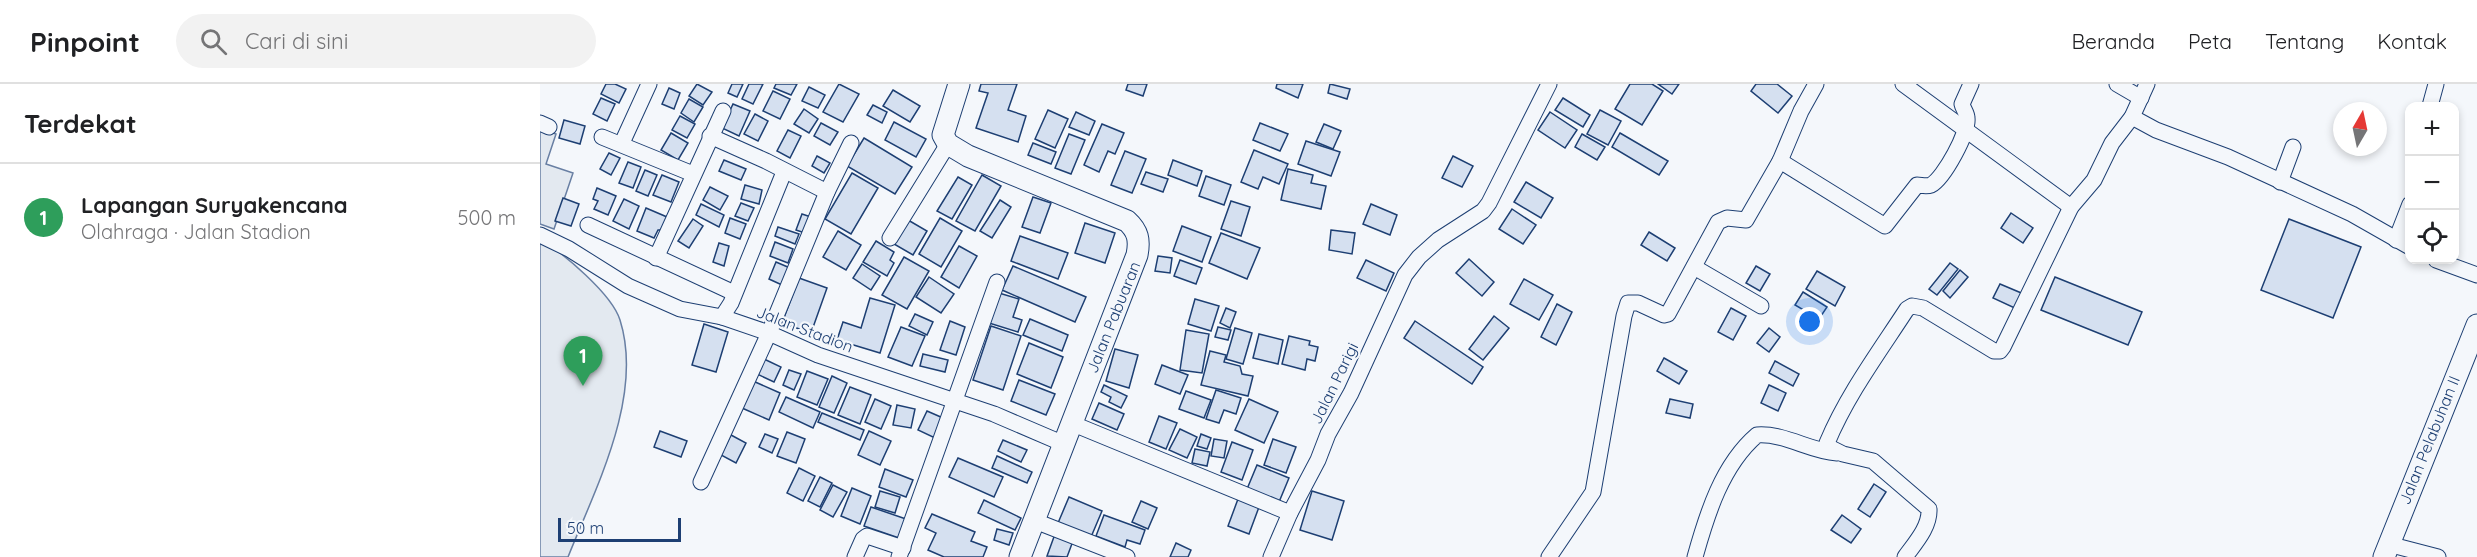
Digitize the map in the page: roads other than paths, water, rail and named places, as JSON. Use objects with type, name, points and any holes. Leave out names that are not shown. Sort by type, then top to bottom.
[{"type":"street","points":[[622,143],[649,84]]},
{"type":"street","points":[[890,238],[948,144],[943,135],[945,124],[959,84]]},
{"type":"street","name":"Jalan Parigi","points":[[1271,557],[1283,511],[1318,460],[1328,434],[1351,393],[1405,276],[1419,257],[1438,240],[1483,211],[1490,203],[1549,84]]},
{"type":"street","points":[[1549,557],[1593,492],[1628,303],[1638,303],[1667,316],[1718,222],[1727,218],[1746,220],[1780,160],[1801,111],[1816,84]]},
{"type":"street","points":[[1903,84],[2071,207]]},
{"type":"street","points":[[1780,160],[1885,226],[1917,185],[1928,186],[1936,181],[1949,164],[1966,131],[1967,118],[1962,104],[1971,84]]},
{"type":"street","points":[[1843,454],[1827,445],[1833,428],[1872,361],[1907,309],[1912,306],[1923,308],[1981,345],[1994,351],[2000,351],[2071,207],[2094,180],[2112,143],[2132,117],[2144,91],[2118,84]]},
{"type":"street","points":[[2431,102],[2436,84]]},
{"type":"street","points":[[656,258],[723,111]]},
{"type":"street","points":[[2132,117],[2156,130],[2228,158],[2352,214],[2403,244],[2408,210]]},
{"type":"street","points":[[710,136],[766,161],[826,192]]},
{"type":"street","points":[[602,137],[622,143],[693,174]]},
{"type":"street","points":[[701,482],[769,333],[826,192],[851,143]]},
{"type":"street","name":"Jalan Pabuaran","points":[[948,144],[968,156],[1127,221],[1136,229],[1139,243],[1137,255],[1020,557]]},
{"type":"street","points":[[2280,182],[2293,147]]},
{"type":"street","points":[[722,317],[784,172]]},
{"type":"street","points":[[588,225],[734,293]]},
{"type":"street","name":"Jalan Stadion","points":[[540,235],[569,249],[628,286],[680,309],[722,317],[769,333],[818,356],[994,414],[1064,444]]},
{"type":"street","points":[[2447,264],[2477,275]]},
{"type":"street","points":[[1694,267],[1761,306]]},
{"type":"street","points":[[855,557],[863,539],[867,536],[901,552],[997,282]]},
{"type":"street","name":"Jalan Pelabuhan II","points":[[2386,551],[2469,363],[2477,325]]},
{"type":"street","points":[[1071,423],[1283,511]]},
{"type":"street","points":[[1695,557],[1711,507],[1729,468],[1747,443],[1757,435],[1780,437],[1816,450],[1873,461],[1929,509],[1929,519],[1922,534],[1905,557]]},
{"type":"street","points":[[1035,521],[1127,557]]},
{"type":"street","points":[[2386,551],[2438,557]]},
{"type":"place","name":"Lapangan Suryakencana","points":[[583,386]]}]
